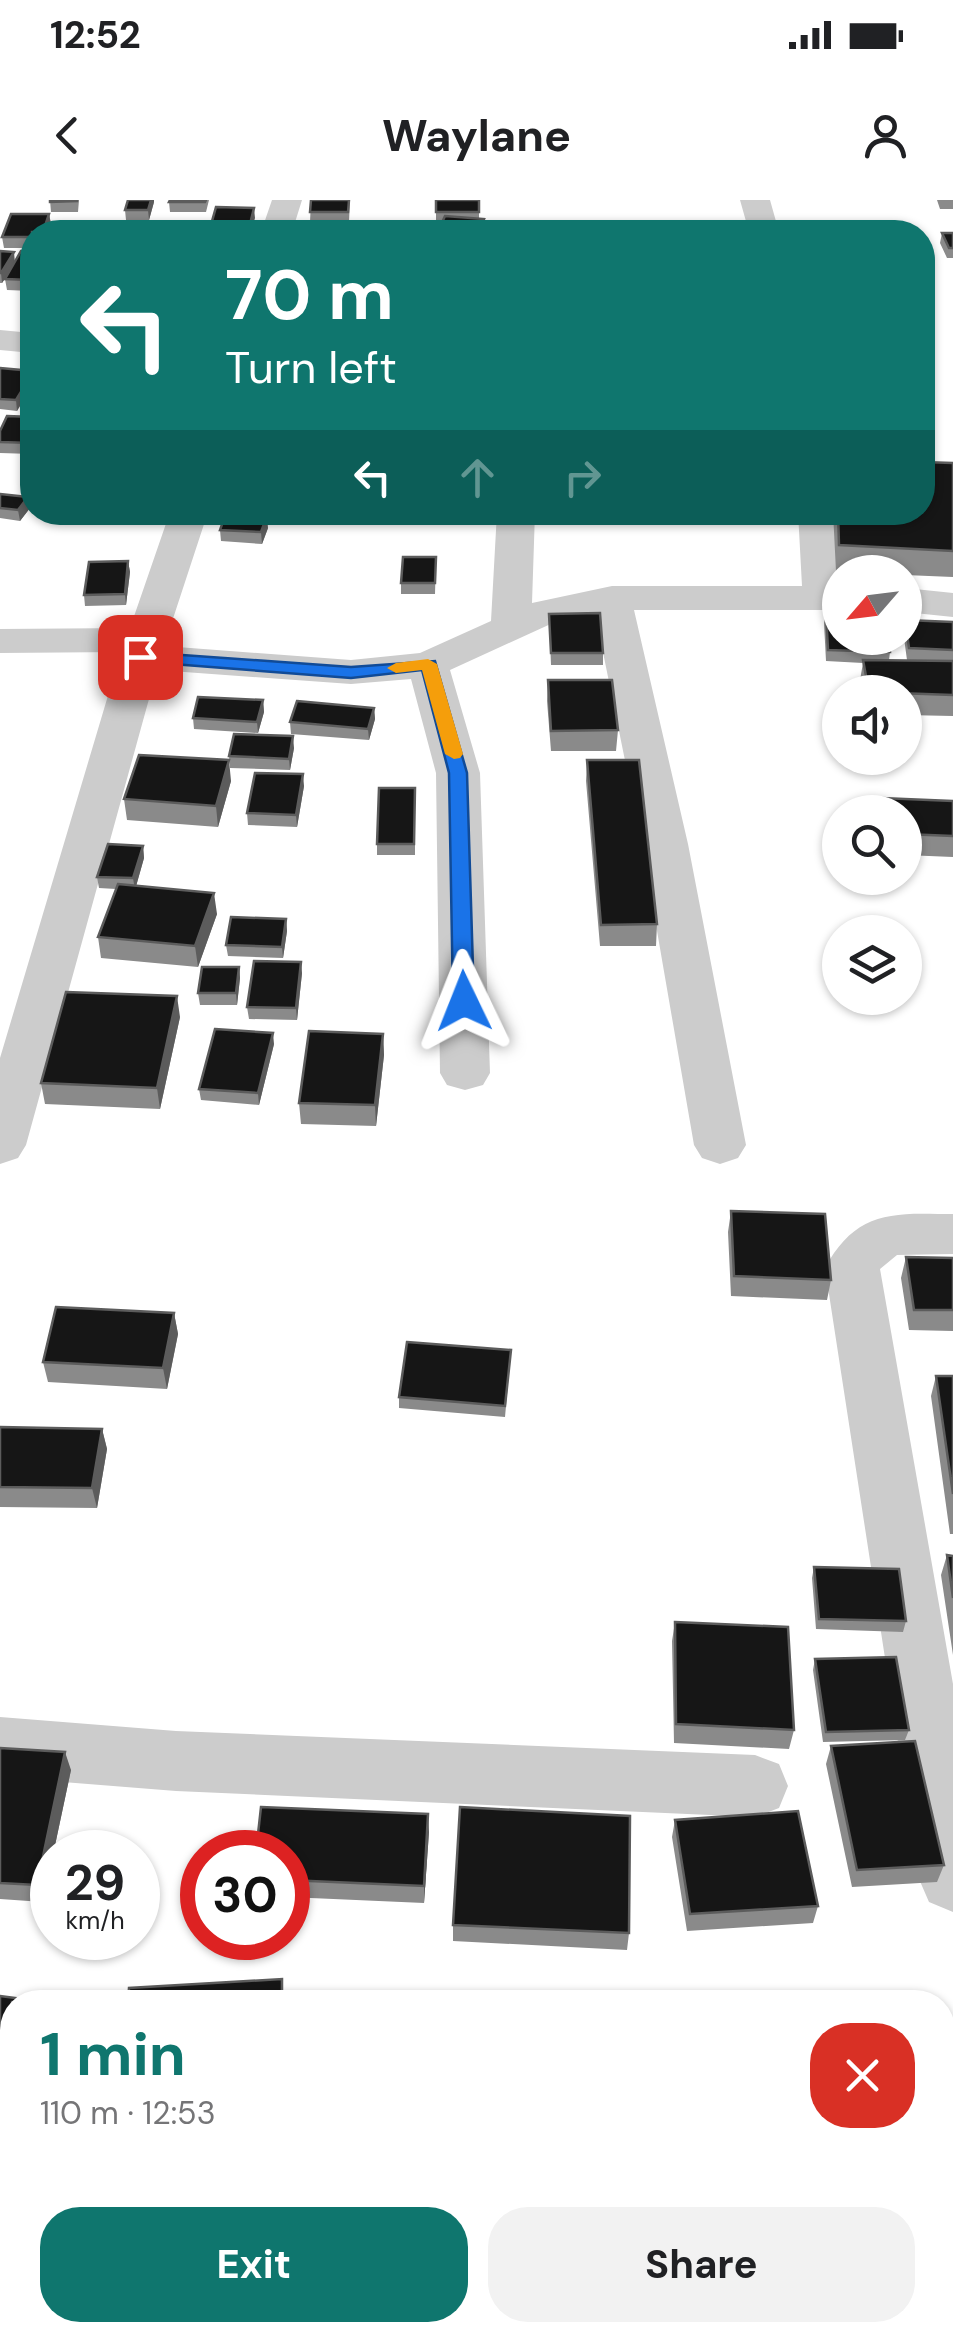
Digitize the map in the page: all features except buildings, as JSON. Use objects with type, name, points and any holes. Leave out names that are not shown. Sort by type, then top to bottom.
[{"type":"street","points":[[0,1145],[144,648],[185,525]]},
{"type":"street","points":[[512,629],[516,525]]},
{"type":"street","points":[[820,525],[825,555]]},
{"type":"street","points":[[0,641],[144,648],[351,672],[428,664],[556,607],[612,598],[822,599]]},
{"type":"street","points":[[612,598],[666,844],[720,1145]]},
{"type":"street","points":[[922,602],[953,605]]},
{"type":"street","points":[[428,664],[458,773],[465,1073]]},
{"type":"street","points":[[953,1234],[880,1238],[861,1248],[852,1268],[953,1879]]},
{"type":"street","points":[[0,1747],[176,1761],[755,1786]]},
{"type":"slow traffic","points":[[396,668],[428,664],[454,754]]},
{"type":"route","points":[[140,657],[351,672],[428,664],[458,773],[464,1001]]}]
